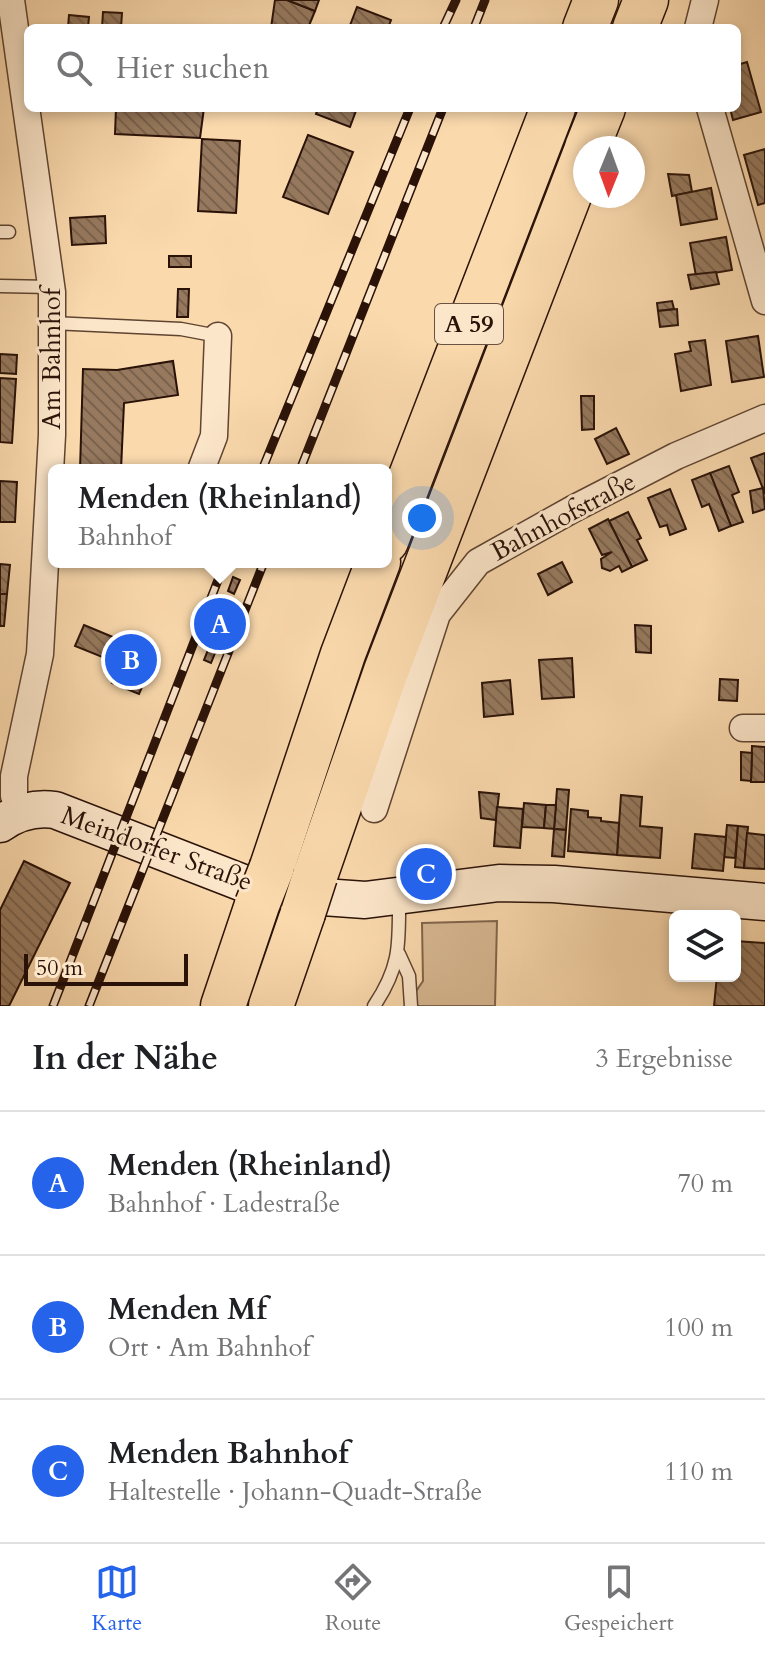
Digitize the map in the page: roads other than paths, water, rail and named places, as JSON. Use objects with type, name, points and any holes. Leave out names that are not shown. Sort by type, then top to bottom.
[{"type":"highway","points":[[587,24],[596,0]]},
{"type":"highway","points":[[637,24],[646,0]]},
{"type":"highway","name":"A 59","points":[[392,525],[551,112]]},
{"type":"highway","points":[[592,136],[601,112]]},
{"type":"highway","name":"A 59","points":[[271,1006],[386,671],[573,185]]},
{"type":"highway","points":[[223,1006],[343,654],[376,568]]},
{"type":"main road","name":"Meindorfer Straße","points":[[11,818],[38,809],[62,812],[243,883],[323,897],[382,897],[499,883],[554,884],[765,902]]},
{"type":"street","name":"Am Bahnhof","points":[[11,0],[24,67]]},
{"type":"street","points":[[699,24],[705,0]]},
{"type":"street","name":"Am Bahnhof","points":[[30,112],[51,287],[52,464]]},
{"type":"street","points":[[711,112],[765,301]]},
{"type":"street","points":[[203,464],[214,436],[218,336]]},
{"type":"street","name":"Bahnhofstraße","points":[[374,809],[437,614],[478,562],[676,456],[765,418]]},
{"type":"street","name":"Am Bahnhof","points":[[11,818],[14,776],[40,654],[48,568]]},
{"type":"lane","points":[[0,286],[51,287]]},
{"type":"lane","points":[[52,323],[181,329],[218,336]]},
{"type":"lane","points":[[382,897],[409,976],[411,1006]]},
{"type":"lane","points":[[374,1006],[389,984],[399,954]]},
{"type":"railway","points":[[445,24],[456,0]]},
{"type":"railway","points":[[476,24],[485,0]]},
{"type":"railway","points":[[264,464],[408,112]]},
{"type":"railway","points":[[302,464],[441,112]]},
{"type":"railway","points":[[53,1006],[223,568]]},
{"type":"railway","points":[[89,1006],[262,568]]},
{"type":"place","name":"Menden (Rheinland)","points":[[220,624]]},
{"type":"place","name":"Menden Mf","points":[[131,660]]},
{"type":"place","name":"Menden Bahnhof","points":[[426,874]]}]
